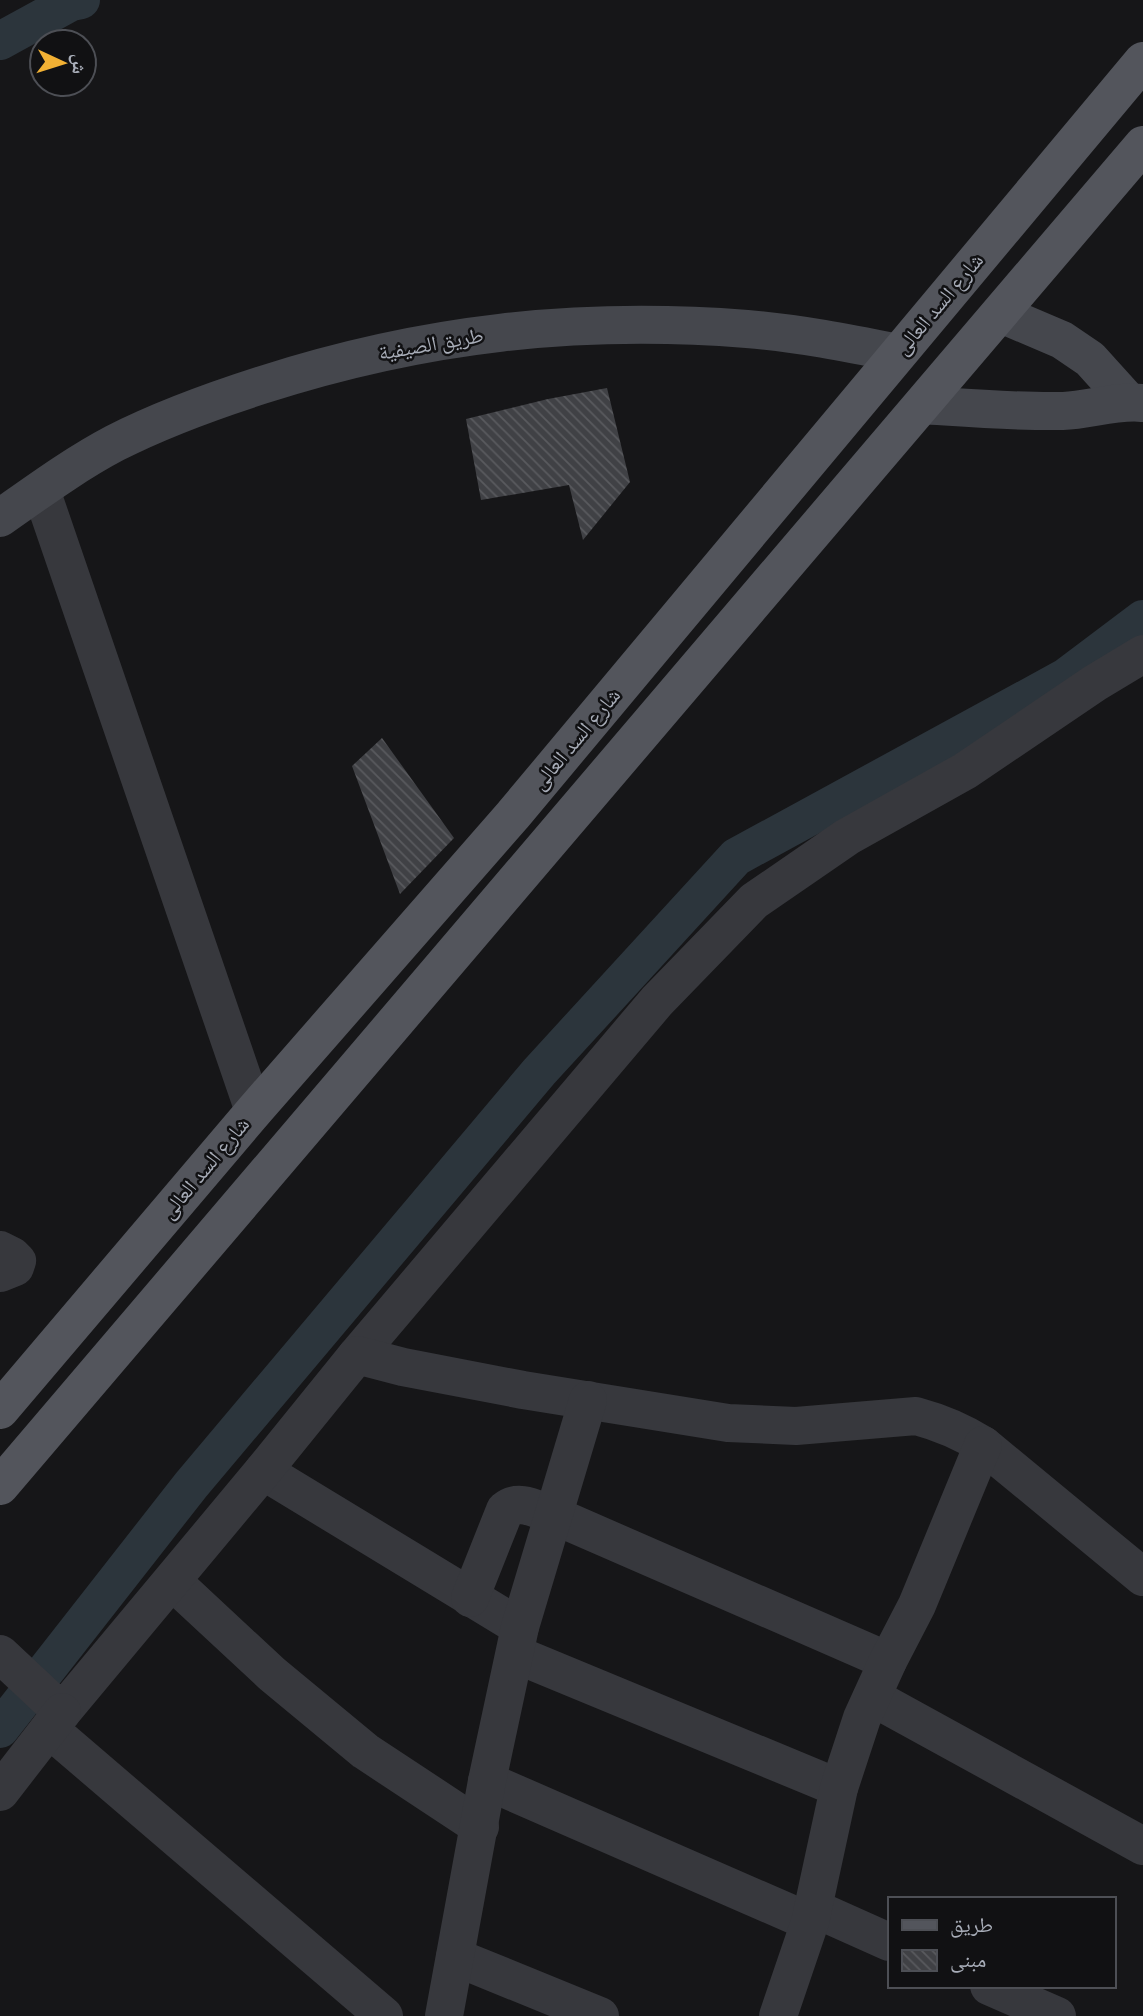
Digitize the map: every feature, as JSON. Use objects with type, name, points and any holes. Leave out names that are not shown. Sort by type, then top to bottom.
[{"type":"main road","name":"شارع السد العالى","points":[[0,1410],[254,1111],[513,816],[1143,61]]},
{"type":"main road","points":[[0,1486],[1143,145]]},
{"type":"main road","points":[[513,816],[543,848]]},
{"type":"street","points":[[1001,314],[1062,340],[1090,359],[1135,402]]},
{"type":"street","name":"طريق الصيفية","points":[[0,518],[114,444],[164,421],[305,371],[378,352],[526,329],[600,324],[750,329],[825,339],[898,353]]},
{"type":"street","points":[[922,405],[1014,411],[1066,411],[1135,402]]},
{"type":"street","points":[[41,490],[254,1111]]},
{"type":"street","points":[[0,1792],[53,1713],[172,1581],[357,1355],[657,1001],[754,901],[847,837],[965,771],[1143,654]]},
{"type":"street","points":[[357,1355],[403,1367],[523,1390],[742,1423],[796,1426],[916,1416],[957,1430],[983,1445],[1143,1577]]},
{"type":"street","points":[[444,2016],[487,1782],[517,1641],[588,1401]]},
{"type":"street","points":[[778,2016],[811,1915],[839,1788],[862,1718],[922,1593],[983,1445]]},
{"type":"street","points":[[263,1471],[470,1598],[517,1641],[839,1788]]},
{"type":"street","points":[[470,1598],[505,1510],[512,1504],[519,1503],[553,1515],[888,1661]]},
{"type":"street","points":[[172,1581],[272,1674],[365,1751],[480,1827]]},
{"type":"street","points":[[6,1660],[53,1713],[384,2016]]},
{"type":"street","points":[[872,1697],[1143,1846]]},
{"type":"street","points":[[487,1782],[811,1915],[888,1942]]},
{"type":"street","points":[[455,1957],[600,2016]]},
{"type":"street","points":[[994,1988],[1057,2016]]},
{"type":"building","points":[[607,388],[630,482],[583,540],[569,485],[481,500],[466,419]]},
{"type":"building","points":[[382,738],[454,838],[400,894],[352,766]]},
{"type":"waterway","points":[[0,41],[71,2],[81,0]]},
{"type":"waterway","points":[[0,1729],[191,1485],[539,1072],[736,857],[1066,677],[1143,619]]}]
